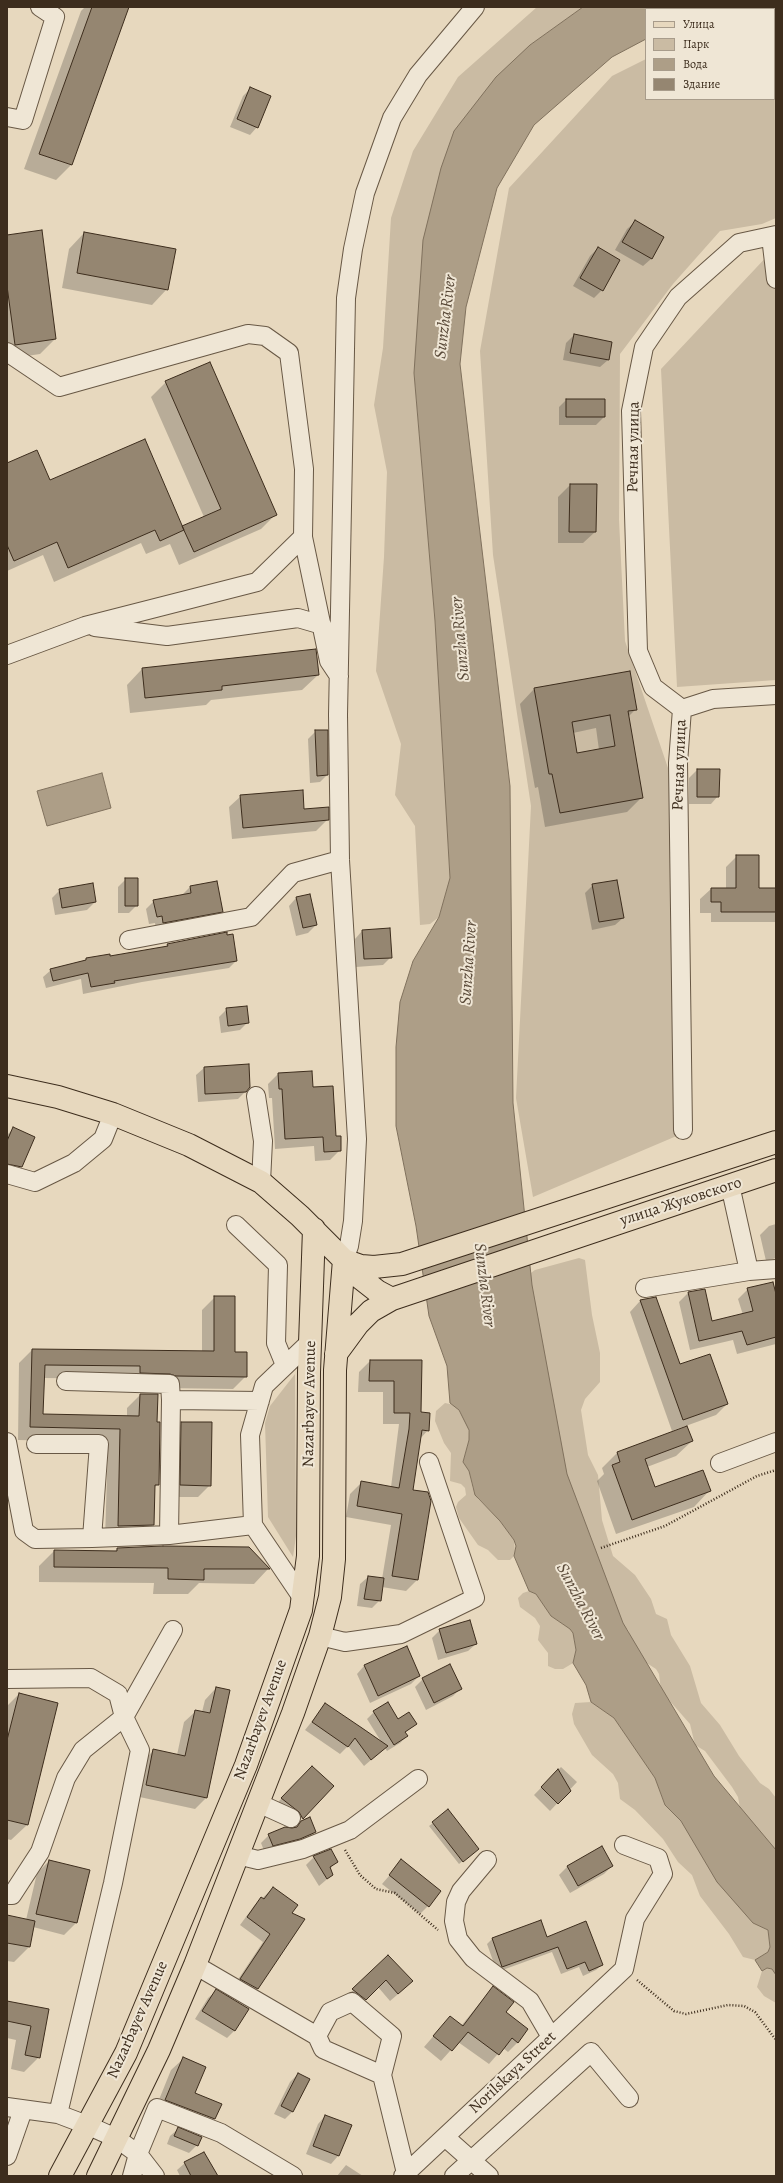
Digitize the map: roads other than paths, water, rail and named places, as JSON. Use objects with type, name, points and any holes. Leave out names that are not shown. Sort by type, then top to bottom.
[{"type":"main road","points":[[7,1086],[58,1097],[113,1114],[189,1145],[261,1182],[314,1229],[366,1284],[392,1299]]},
{"type":"main road","points":[[344,1260],[361,1266],[374,1267],[402,1264],[776,1142]]},
{"type":"main road","name":"улица Жуковского","points":[[336,1354],[358,1324],[371,1311],[392,1299],[776,1170]]},
{"type":"main road","name":"Nazarbayev Avenue","points":[[60,2176],[126,2053],[246,1765],[301,1610],[308,1556],[310,1320],[314,1229]]},
{"type":"main road","points":[[310,1320],[344,1260]]},
{"type":"main road","name":"Nazarbayev Avenue","points":[[98,2176],[159,2050],[293,1713],[320,1636],[330,1597],[334,1559],[336,1354],[344,1260]]},
{"type":"street","points":[[7,118],[23,120],[52,24],[54,17],[40,7]]},
{"type":"street","points":[[344,1260],[349,1246],[353,1221],[357,1138],[340,860],[340,676],[346,298],[353,249],[365,193],[392,118],[418,75],[475,7]]},
{"type":"street","points":[[774,236],[776,279]]},
{"type":"street","name":"Речная улица","points":[[683,1130],[678,763],[682,709],[653,687],[638,651],[631,412],[644,347],[678,297],[739,243],[774,236]]},
{"type":"street","points":[[7,352],[59,387],[248,334],[265,336],[289,353],[304,469],[303,537],[329,660],[340,676]]},
{"type":"street","points":[[7,655],[85,626],[257,582],[303,537]]},
{"type":"street","points":[[85,626],[167,636],[298,618],[322,625]]},
{"type":"street","points":[[682,709],[713,700],[776,695]]},
{"type":"street","points":[[129,940],[251,917],[293,873],[340,860]]},
{"type":"street","points":[[256,1096],[263,1141],[261,1182]]},
{"type":"street","points":[[7,1174],[35,1182],[74,1163],[103,1139],[113,1114]]},
{"type":"street","points":[[730,1186],[749,1271]]},
{"type":"street","points":[[236,1225],[278,1265],[276,1343],[286,1365]]},
{"type":"street","points":[[645,1288],[749,1271],[776,1269]]},
{"type":"street","points":[[303,1599],[253,1525],[250,1435],[264,1386],[310,1342]]},
{"type":"street","points":[[66,1381],[170,1384],[169,1535]]},
{"type":"street","points":[[171,1400],[260,1401]]},
{"type":"street","points":[[7,1442],[24,1531],[35,1539],[169,1535],[253,1525]]},
{"type":"street","points":[[720,1464],[776,1442]]},
{"type":"street","points":[[36,1444],[99,1444],[92,1538]]},
{"type":"street","points":[[320,1636],[345,1642],[401,1634],[475,1598],[429,1462]]},
{"type":"street","points":[[7,1895],[12,1895],[40,1852],[66,1778],[83,1750],[124,1717],[173,1630]]},
{"type":"street","points":[[7,1679],[91,1678],[118,1694],[124,1717],[140,1750],[113,1883],[58,2114]]},
{"type":"street","points":[[237,1855],[258,1860],[303,1849],[350,1830],[418,1779]]},
{"type":"street","points":[[258,1803],[291,1818]]},
{"type":"street","name":"Norilskaya Street","points":[[405,2174],[624,1969],[635,1919],[663,1874],[658,1858],[624,1846]]},
{"type":"street","points":[[487,1860],[461,1891],[456,1902],[454,1921],[458,1939],[473,1958],[530,2001],[551,2037]]},
{"type":"street","points":[[194,1964],[318,2036],[323,2049],[382,2075]]},
{"type":"street","points":[[318,2036],[330,2012],[352,2002],[392,2036],[382,2075],[405,2174]]},
{"type":"street","points":[[454,2176],[591,2052],[629,2098]]},
{"type":"street","points":[[7,2156],[15,2108],[58,2114],[116,2138],[138,2154],[155,2176]]},
{"type":"street","points":[[132,2176],[138,2154],[157,2108],[221,2133],[293,2176]]},
{"type":"street","points":[[445,2137],[489,2176]]},
{"type":"water","name":"Sunzha River","points":[[583,7],[709,7],[645,8],[645,40],[612,57],[534,125],[497,188],[466,307],[460,364],[510,786],[513,1103],[532,1285],[567,1474],[623,1623],[714,1776],[776,1850],[776,1975],[772,1969],[767,1968],[762,1971],[755,1960],[768,1952],[770,1947],[768,1930],[753,1923],[717,1882],[681,1821],[665,1805],[655,1778],[614,1718],[591,1702],[586,1685],[573,1663],[576,1650],[573,1633],[570,1629],[551,1616],[536,1594],[529,1591],[514,1556],[516,1546],[514,1540],[500,1521],[475,1495],[469,1471],[463,1462],[469,1440],[469,1430],[459,1410],[450,1403],[447,1366],[429,1316],[416,1226],[396,1126],[396,1047],[400,1002],[413,961],[439,917],[450,878],[435,621],[414,373],[423,240],[441,168],[454,131],[496,77],[530,45]]},
{"type":"water","points":[[102,773],[111,808],[47,826],[37,791]]}]
